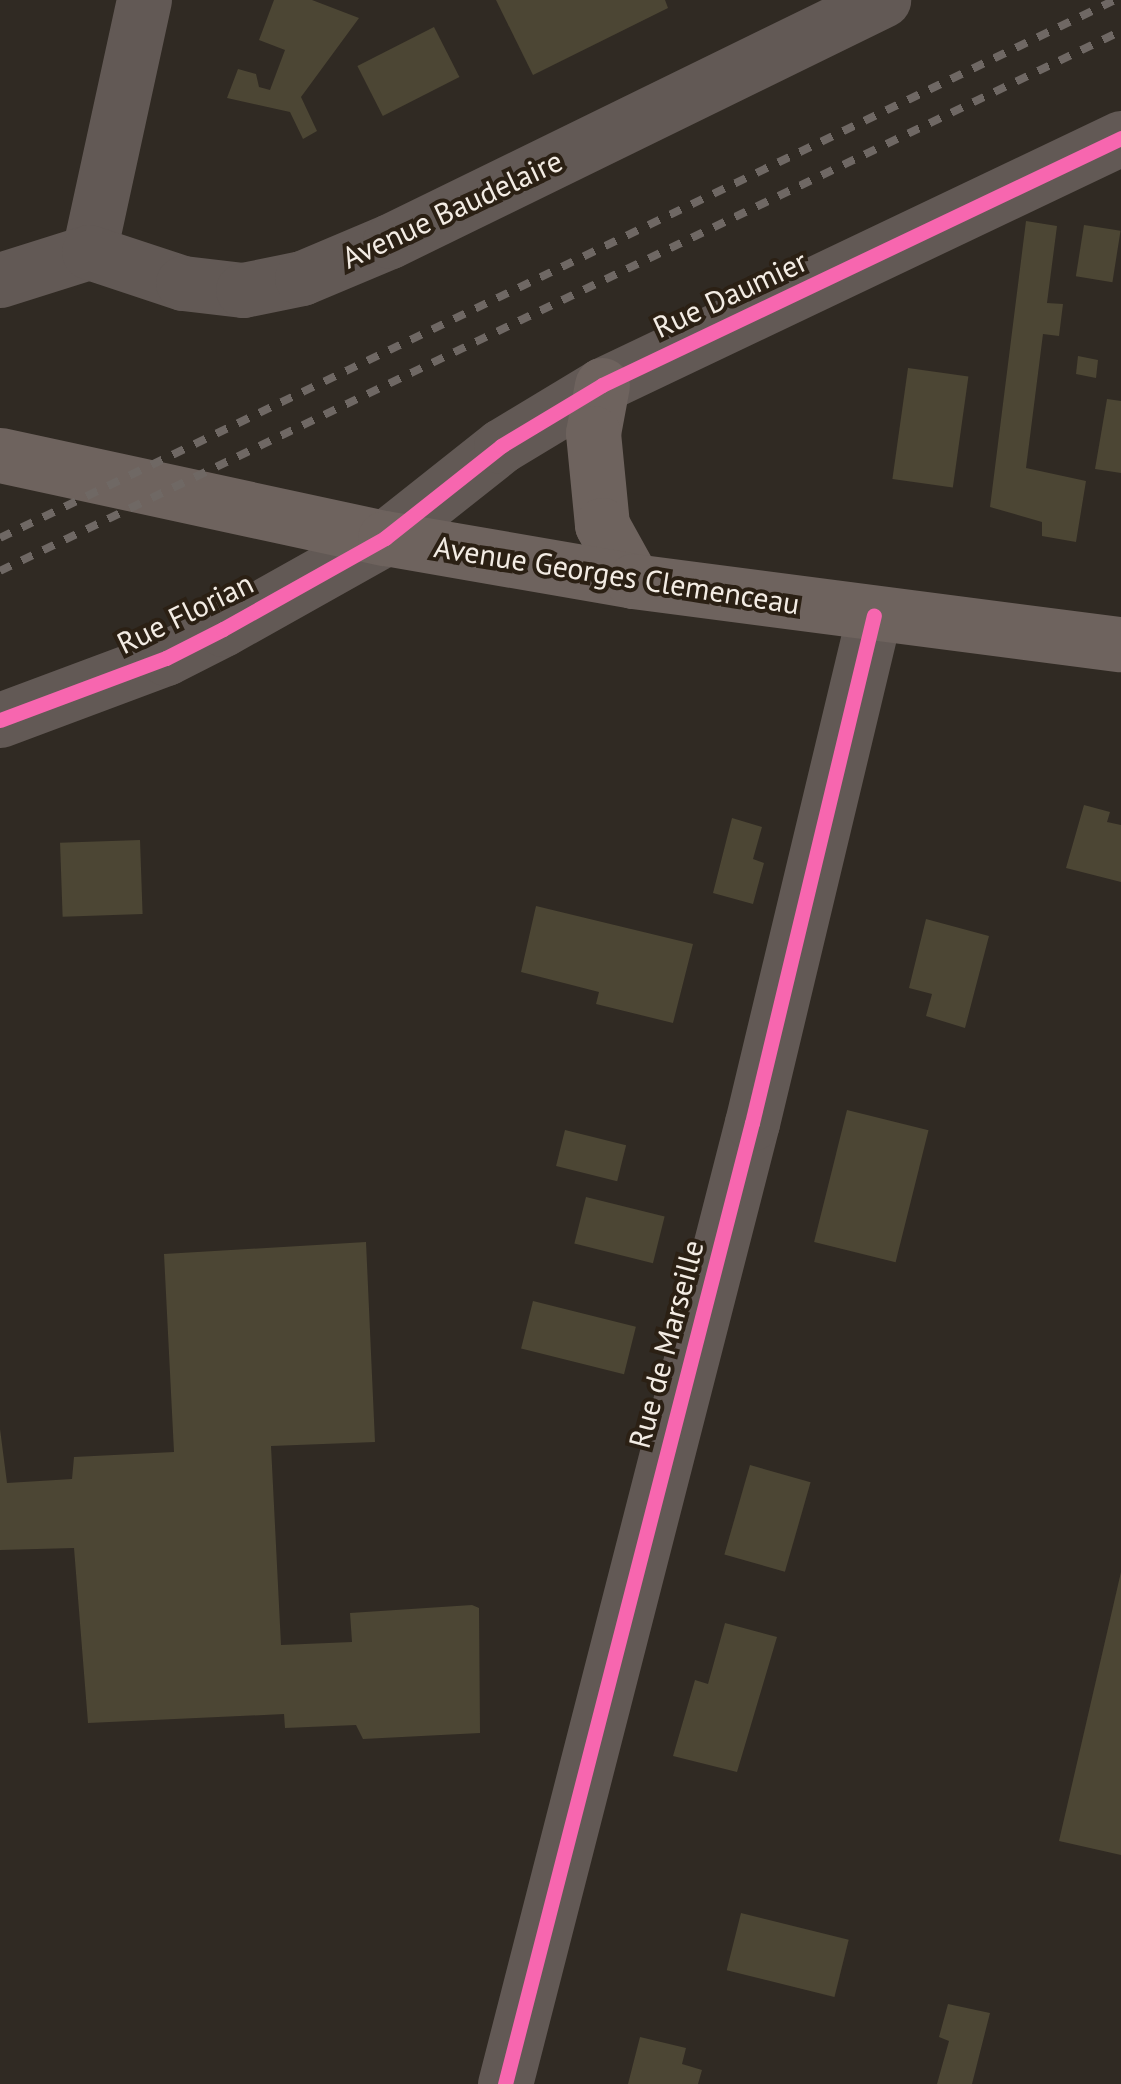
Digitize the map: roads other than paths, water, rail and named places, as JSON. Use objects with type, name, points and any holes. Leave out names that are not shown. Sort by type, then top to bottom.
[{"type":"main road","points":[[602,385],[593,433],[602,525],[633,582]]},
{"type":"main road","name":"Avenue Georges Clemenceau","points":[[0,455],[385,538],[633,582],[1121,644]]},
{"type":"street","points":[[0,280],[89,252],[144,0]]},
{"type":"street","name":"Avenue Baudelaire","points":[[89,252],[184,283],[244,290],[302,278],[882,0]]},
{"type":"street","name":"Rue Daumier","points":[[385,538],[501,446],[602,385],[1121,138]]},
{"type":"street","name":"Rue Florian","points":[[0,720],[166,658],[385,538]]},
{"type":"street","name":"Rue de Marseille","points":[[505,2084],[752,1123],[874,615]]},
{"type":"railway","points":[[0,538],[1115,0]]},
{"type":"railway","points":[[0,571],[1121,31]]}]
